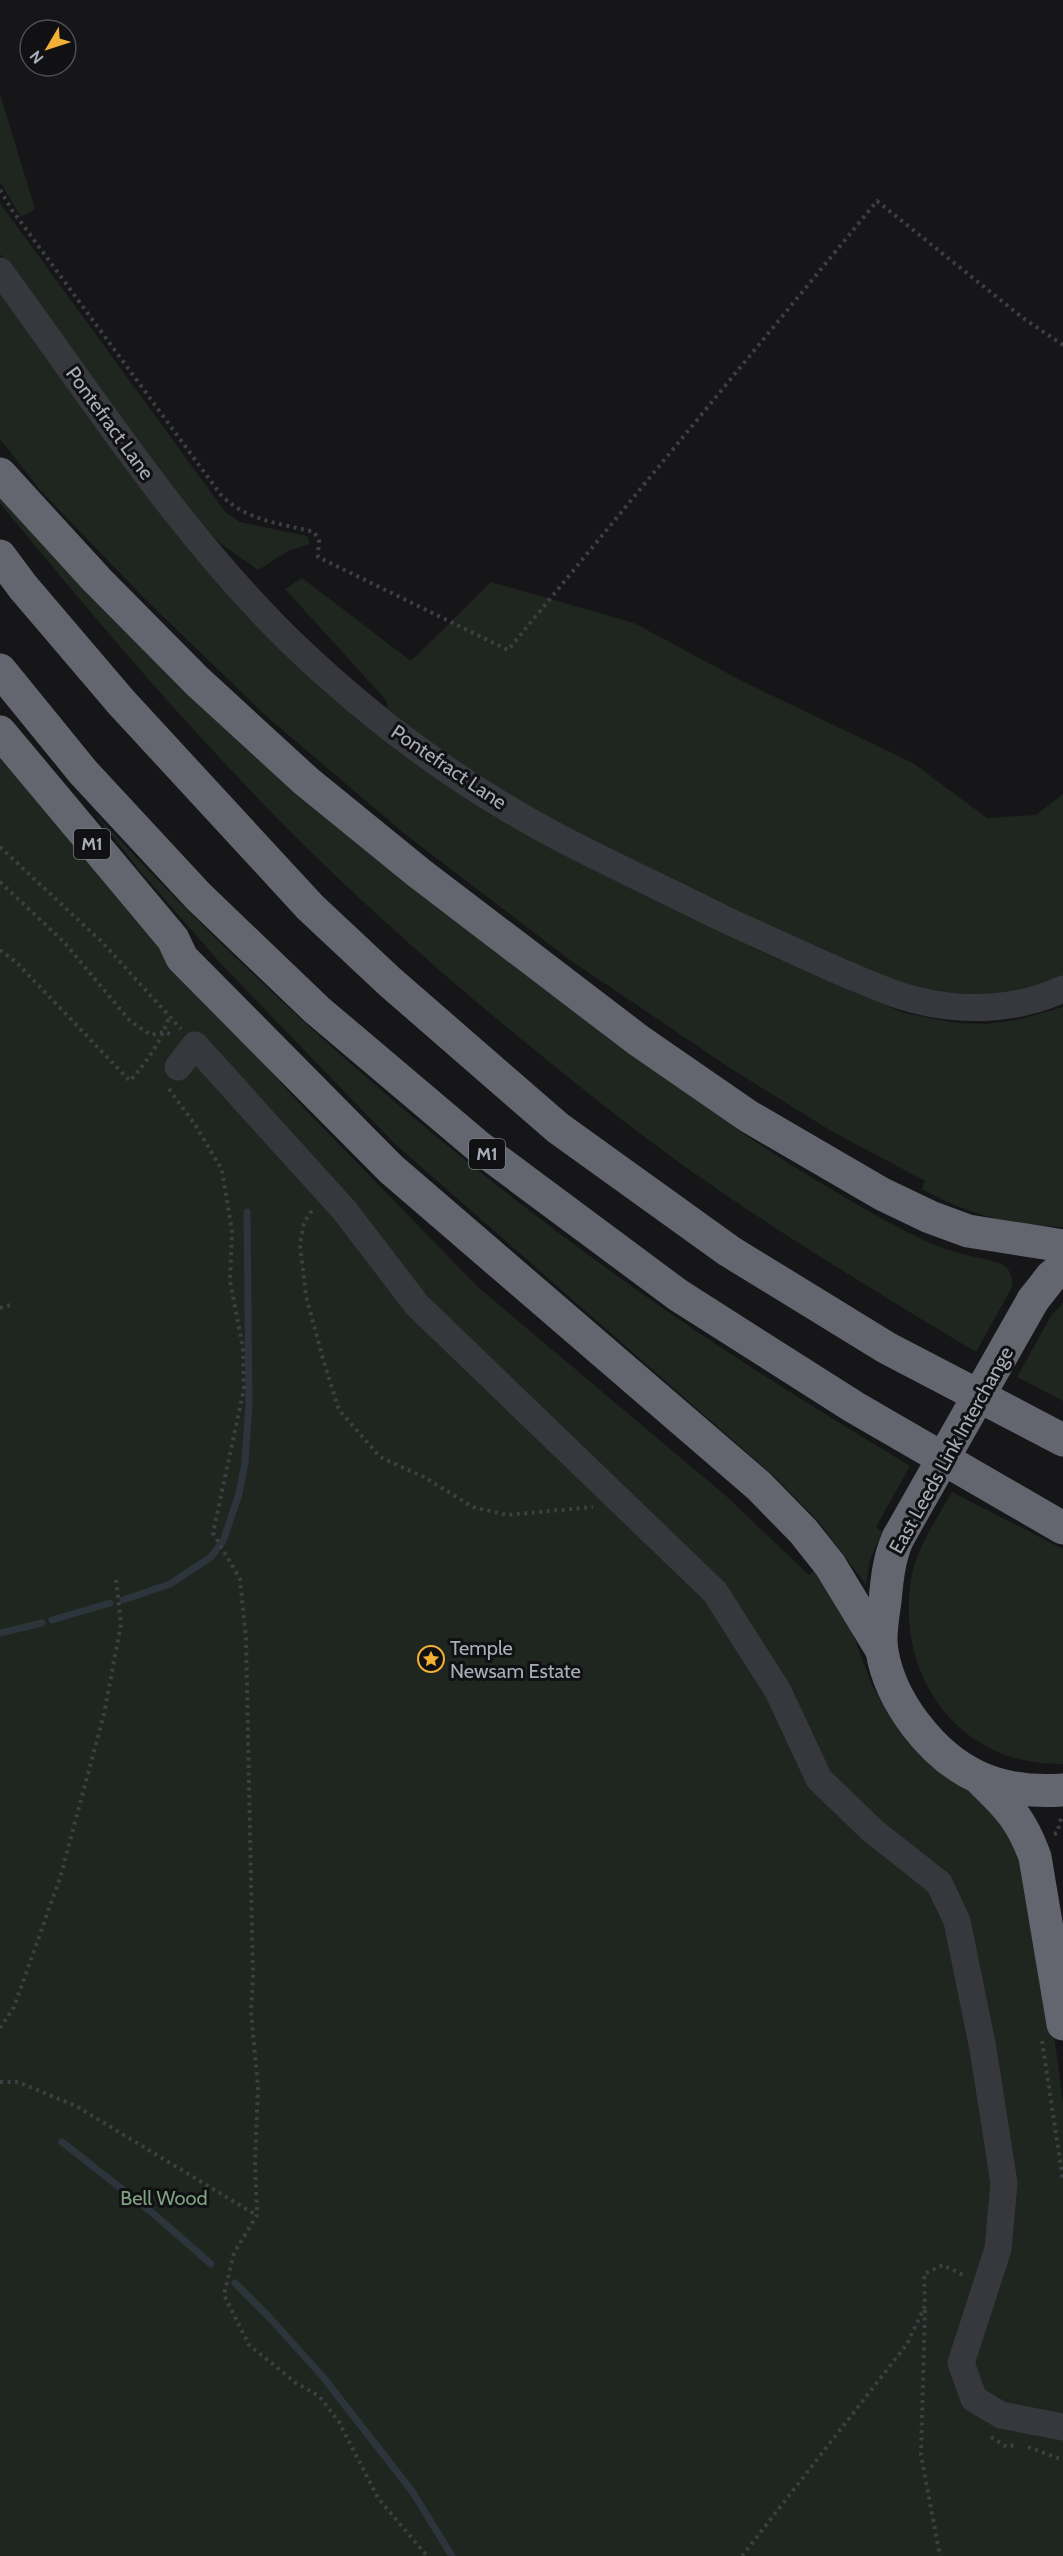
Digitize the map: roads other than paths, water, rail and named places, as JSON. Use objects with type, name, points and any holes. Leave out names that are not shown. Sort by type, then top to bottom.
[{"type":"highway","points":[[0,474],[98,580],[197,681],[306,781],[419,873],[639,1040],[748,1116],[901,1203],[968,1231],[1063,1246]]},
{"type":"highway","points":[[0,556],[23,587],[122,702],[310,908],[399,990],[558,1128],[729,1251],[887,1348],[1063,1440]]},
{"type":"highway","name":"M1","points":[[0,670],[83,772],[198,896],[317,1010],[479,1148],[678,1295],[854,1407],[1063,1528]]},
{"type":"highway","name":"M1","points":[[0,732],[173,939],[182,958],[391,1169],[759,1486],[803,1531],[830,1565],[881,1649]]},
{"type":"highway","name":"M1","points":[[0,768],[153,944],[182,958]]},
{"type":"highway","name":"East Leeds Link Interchange","points":[[1063,1267],[1051,1277],[1033,1300],[898,1538],[888,1573],[881,1649],[887,1672],[901,1702],[924,1735],[955,1764],[978,1778],[1013,1788],[1063,1790]]},
{"type":"highway","points":[[978,1778],[1011,1808],[1026,1832],[1035,1857],[1063,2024]]},
{"type":"street","name":"Pontefract Lane","points":[[0,271],[182,522],[248,596],[292,643],[349,694],[402,737],[471,784],[558,837],[767,940],[896,995],[927,1003],[987,1007],[1018,1004],[1049,996],[1063,989]]},
{"type":"street","points":[[178,1067],[195,1046],[345,1211],[417,1305],[715,1593],[778,1690],[819,1779],[873,1831],[939,1883],[957,1921],[983,2049],[1004,2183],[998,2249],[961,2363],[974,2399],[1001,2415],[1063,2427]]},
{"type":"waterway","points":[[123,1600],[170,1584],[211,1557],[223,1541],[239,1494],[245,1462],[249,1404],[247,1212]]},
{"type":"waterway","points":[[52,1620],[110,1603]]},
{"type":"waterway","points":[[0,1633],[42,1623]]},
{"type":"waterway","points":[[62,2142],[155,2215],[211,2264]]},
{"type":"waterway","points":[[235,2283],[323,2377],[412,2491],[452,2556]]},
{"type":"place","name":"Temple Newsam Estate","points":[[431,1659]]},
{"type":"park label","name":"Bell Wood","points":[[164,2198]]}]
